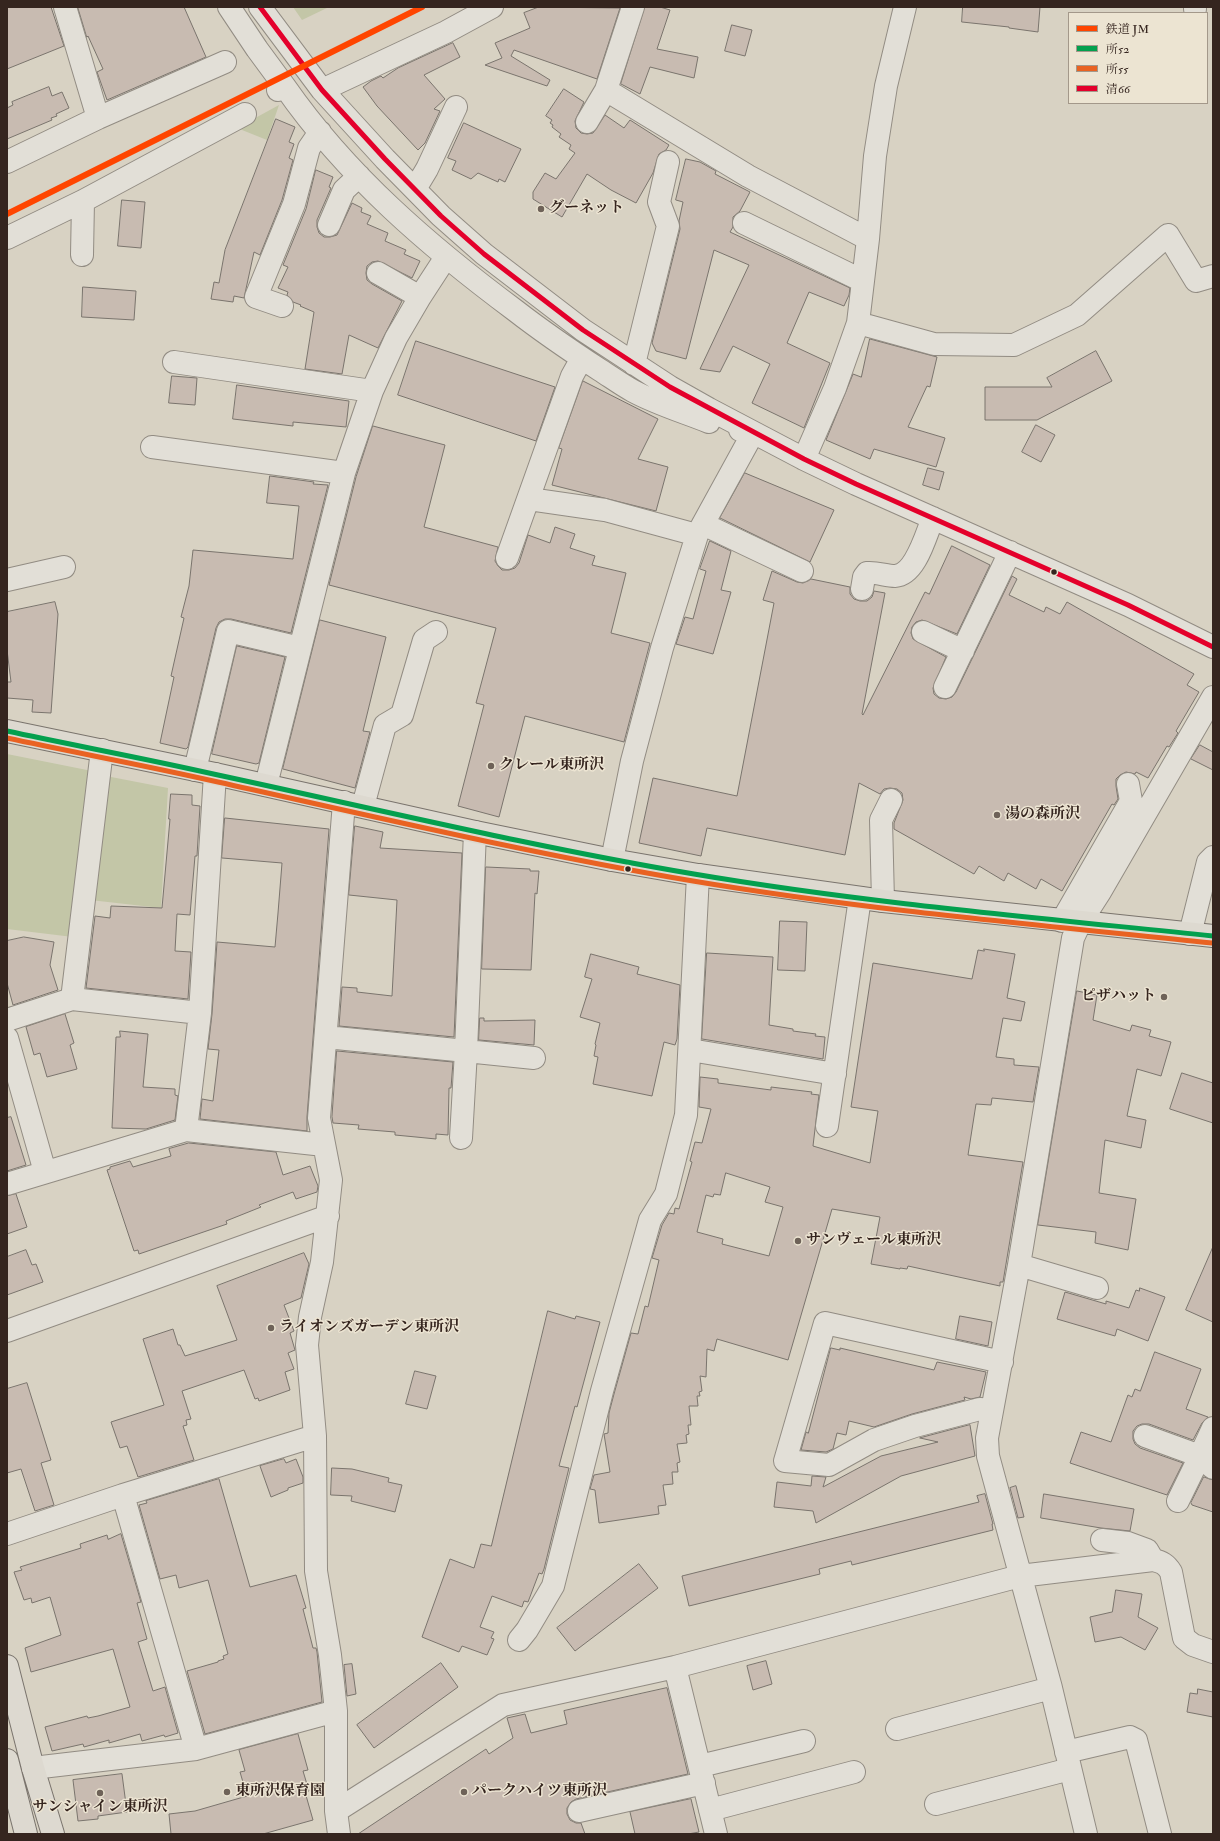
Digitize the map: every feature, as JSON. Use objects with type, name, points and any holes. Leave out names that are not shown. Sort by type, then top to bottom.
[{"type":"main road","points":[[7,731],[266,785],[475,832],[612,860],[698,875],[883,901],[1213,936]]},
{"type":"main road","points":[[7,1666],[33,1768],[53,1834]]},
{"type":"main road","points":[[7,1760],[26,1834]]},
{"type":"street","points":[[65,7],[98,118]]},
{"type":"street","points":[[229,7],[252,50],[281,89],[300,108],[359,176],[396,214],[446,257],[544,333],[634,391],[720,426],[753,433]]},
{"type":"street","points":[[260,7],[322,90],[414,189],[441,216],[484,254],[583,330],[634,364],[703,406],[804,459],[1128,605],[1213,647]]},
{"type":"street","points":[[322,90],[446,32],[492,7]]},
{"type":"street","points":[[587,122],[606,90],[634,7]]},
{"type":"street","points":[[804,459],[835,388],[858,323],[864,281],[877,140],[886,86],[905,7]]},
{"type":"street","points":[[7,162],[98,118],[224,62]]},
{"type":"street","points":[[606,90],[748,176],[868,239]]},
{"type":"street","points":[[414,189],[427,169],[456,107]]},
{"type":"street","points":[[7,238],[83,201],[245,114]]},
{"type":"street","points":[[282,306],[256,297],[292,210],[309,148],[320,132]]},
{"type":"street","points":[[634,364],[668,226],[660,202],[668,162]]},
{"type":"street","points":[[329,225],[344,190],[359,176]]},
{"type":"street","points":[[82,255],[83,201]]},
{"type":"street","points":[[744,223],[864,281]]},
{"type":"street","points":[[858,323],[934,344],[1014,345],[1077,315],[1168,235],[1205,279]]},
{"type":"street","points":[[266,785],[344,473],[372,391],[396,338],[420,296],[446,257]]},
{"type":"street","points":[[378,273],[420,296]]},
{"type":"street","points":[[507,558],[572,376],[582,358]]},
{"type":"street","points":[[174,362],[372,391]]},
{"type":"street","points":[[612,860],[632,761],[662,648],[700,530],[753,433]]},
{"type":"street","points":[[152,447],[344,473]]},
{"type":"street","points":[[529,499],[605,510],[700,530],[802,572]]},
{"type":"street","points":[[862,589],[864,577],[867,573],[895,576],[903,575],[911,568],[933,518]]},
{"type":"street","points":[[945,687],[1010,552]]},
{"type":"street","points":[[7,580],[64,567]]},
{"type":"street","points":[[186,1130],[200,1013],[205,772],[228,631],[300,648]]},
{"type":"street","points":[[336,1828],[336,1711],[330,1655],[316,1571],[315,1436],[307,1345],[310,1317],[322,1262],[331,1180],[319,1118],[326,1037],[353,804],[385,725],[402,715],[424,640],[436,632]]},
{"type":"street","points":[[923,632],[963,651]]},
{"type":"street","points":[[1071,922],[1100,892],[1213,697]]},
{"type":"street","points":[[72,999],[102,750]]},
{"type":"street","points":[[1086,1834],[1051,1688],[988,1456],[987,1438],[1019,1265],[1068,958],[1073,938],[1071,922],[1131,801],[1128,784]]},
{"type":"street","points":[[883,901],[881,820],[891,800]]},
{"type":"street","points":[[462,1138],[475,832]]},
{"type":"street","points":[[1190,934],[1208,862],[1213,857]]},
{"type":"street","points":[[519,1640],[527,1630],[553,1586],[608,1369],[650,1220],[666,1194],[683,1130],[686,1115],[690,1050],[698,875]]},
{"type":"street","points":[[827,1126],[860,898]]},
{"type":"street","points":[[7,1020],[72,999],[200,1013]]},
{"type":"street","points":[[326,1037],[534,1058]]},
{"type":"street","points":[[7,1038],[45,1172]]},
{"type":"street","points":[[690,1050],[835,1074]]},
{"type":"street","points":[[7,1184],[186,1130],[324,1145]]},
{"type":"street","points":[[7,1331],[328,1216]]},
{"type":"street","points":[[1019,1265],[1097,1288]]},
{"type":"street","points":[[992,1410],[980,1409],[915,1426],[874,1440],[829,1465],[785,1461],[825,1323],[1002,1362]]},
{"type":"street","points":[[1178,1501],[1206,1462],[1213,1428]]},
{"type":"street","points":[[7,1534],[123,1495],[315,1436]]},
{"type":"street","points":[[1145,1436],[1206,1462]]},
{"type":"street","points":[[123,1495],[196,1749]]},
{"type":"street","points":[[1102,1540],[1128,1543],[1147,1550],[1153,1560]]},
{"type":"street","points":[[336,1828],[503,1705],[675,1667],[1020,1576],[1153,1560],[1162,1562],[1171,1572],[1184,1638],[1192,1645],[1213,1652]]},
{"type":"street","points":[[675,1667],[716,1834]]},
{"type":"street","points":[[897,1729],[1051,1688]]},
{"type":"street","points":[[33,1768],[196,1749],[336,1711]]},
{"type":"street","points":[[936,1804],[1068,1760],[1130,1737],[1136,1740],[1160,1834]]},
{"type":"street","points":[[578,1811],[702,1775],[804,1741]]},
{"type":"street","points":[[710,1810],[854,1772]]},
{"type":"green space","points":[[293,7],[329,7],[302,20]]},
{"type":"green space","points":[[279,105],[267,140],[237,128]]},
{"type":"green space","points":[[7,754],[92,771],[73,937],[7,929]]},
{"type":"green space","points":[[106,776],[168,788],[161,908],[90,900]]},
{"type":"building","points":[[7,7],[51,7],[64,46],[7,69]]},
{"type":"building","points":[[78,7],[184,7],[206,57],[107,100],[97,72],[103,69],[88,36],[87,37]]},
{"type":"building","points":[[539,7],[620,8],[597,79],[514,50],[511,56],[550,80],[547,86],[485,65],[502,58],[495,43],[530,28],[524,13]]},
{"type":"building","points":[[645,7],[660,7],[670,10],[657,49],[698,57],[694,78],[650,67],[640,94],[621,84]]},
{"type":"building","points":[[963,7],[1040,7],[1038,32],[962,22]]},
{"type":"building","points":[[732,25],[752,30],[745,56],[725,51]]},
{"type":"building","points":[[453,43],[460,57],[424,75],[445,99],[434,109],[440,111],[425,143],[418,150],[377,106],[363,87],[381,76],[383,78],[398,68]]},
{"type":"building","points":[[49,87],[52,96],[62,92],[69,108],[56,114],[57,116],[51,118],[52,120],[7,139],[7,108],[13,105],[12,102]]},
{"type":"building","points":[[564,89],[584,102],[575,121],[576,128],[581,133],[593,133],[605,115],[624,128],[630,120],[669,145],[666,150],[659,154],[653,173],[636,203],[611,190],[587,174],[562,217],[533,199],[533,192],[545,173],[556,179],[575,153],[569,149],[571,145],[559,137],[561,134],[552,127],[553,125],[550,123],[552,120],[546,116]]},
{"type":"building","points":[[276,119],[295,127],[289,142],[294,144],[289,158],[293,160],[282,200],[260,255],[254,252],[244,298],[234,296],[233,302],[211,299],[214,282],[219,283],[225,250]]},
{"type":"building","points":[[464,123],[521,149],[505,182],[499,179],[498,182],[478,173],[471,179],[452,170],[456,161],[448,158]]},
{"type":"building","points":[[686,159],[700,162],[716,171],[715,174],[750,192],[740,211],[733,217],[733,227],[730,232],[850,288],[849,295],[844,306],[809,292],[787,343],[830,363],[804,428],[752,403],[770,364],[733,346],[720,372],[700,369],[749,265],[714,250],[686,359],[656,351],[652,343],[680,229],[679,221],[683,202],[676,200]]},
{"type":"building","points":[[316,170],[333,177],[329,187],[331,188],[317,220],[319,233],[324,237],[337,235],[352,203],[362,208],[361,212],[371,216],[367,224],[388,233],[385,241],[406,250],[404,254],[420,261],[412,278],[378,261],[372,262],[367,266],[367,280],[402,301],[378,348],[349,335],[342,374],[305,369],[314,312],[293,302],[287,295],[288,292],[278,288],[288,267],[283,265],[306,209]]},
{"type":"building","points":[[122,200],[145,202],[141,248],[118,246]]},
{"type":"building","points":[[83,287],[136,291],[134,320],[82,317]]},
{"type":"building","points":[[870,339],[937,357],[930,387],[927,386],[908,427],[945,438],[936,467],[874,449],[870,459],[826,440],[853,374],[861,377]]},
{"type":"building","points":[[416,341],[555,387],[536,441],[398,395]]},
{"type":"building","points":[[1096,351],[1112,381],[1037,420],[985,420],[985,387],[1052,387],[1047,378]]},
{"type":"building","points":[[172,376],[197,378],[195,405],[169,403]]},
{"type":"building","points":[[583,381],[658,419],[638,459],[668,467],[656,511],[552,485],[562,449],[559,448]]},
{"type":"building","points":[[237,385],[349,401],[346,427],[293,422],[293,426],[233,419]]},
{"type":"building","points":[[1036,425],[1055,435],[1041,462],[1022,452]]},
{"type":"building","points":[[373,426],[445,445],[424,527],[498,547],[495,561],[502,570],[515,568],[519,563],[528,535],[550,543],[555,527],[575,534],[570,548],[595,556],[592,565],[626,573],[611,633],[650,643],[624,742],[525,716],[499,817],[458,806],[484,705],[476,703],[496,628],[329,585],[356,477]]},
{"type":"building","points":[[928,468],[944,472],[939,490],[923,485]]},
{"type":"building","points":[[745,473],[834,510],[810,562],[720,518]]},
{"type":"building","points":[[270,476],[314,482],[313,484],[328,485],[291,633],[231,619],[225,619],[219,622],[216,628],[188,747],[186,749],[160,743],[174,677],[171,676],[184,618],[181,617],[189,586],[193,550],[293,559],[299,506],[267,503]]},
{"type":"building","points":[[710,541],[731,551],[721,590],[731,592],[713,654],[676,644],[685,617],[693,619],[706,571],[700,569]]},
{"type":"building","points":[[952,546],[990,565],[957,634],[922,620],[916,622],[912,627],[911,633],[913,639],[946,657],[933,688],[934,694],[939,698],[946,699],[952,697],[956,692],[1012,576],[1017,579],[1009,595],[1044,612],[1046,607],[1060,614],[1067,602],[1194,674],[1187,685],[1199,692],[1176,731],[1178,733],[1169,747],[1167,746],[1148,778],[1136,772],[1135,774],[1126,772],[1116,779],[1118,799],[1114,805],[1112,804],[1062,891],[1041,879],[1036,889],[1008,873],[1004,881],[979,866],[974,874],[894,829],[894,823],[903,800],[902,793],[897,789],[884,789],[880,794],[859,783],[845,855],[707,828],[701,856],[639,843],[653,778],[737,796],[774,603],[763,600],[772,571],[797,582],[803,583],[811,579],[850,587],[850,594],[854,599],[860,601],[867,601],[872,597],[874,591],[885,593],[863,715],[925,592],[929,594]]},
{"type":"building","points":[[55,602],[58,614],[51,713],[32,712],[33,700],[7,698],[7,682],[11,682],[7,650],[7,612]]},
{"type":"building","points":[[320,620],[386,637],[363,731],[370,732],[355,788],[283,769]]},
{"type":"building","points":[[237,646],[285,657],[259,763],[256,764],[212,754]]},
{"type":"building","points":[[1200,745],[1213,752],[1213,770],[1191,759]]},
{"type":"building","points":[[171,794],[192,795],[192,805],[200,806],[197,856],[195,856],[190,915],[177,914],[175,951],[191,952],[188,999],[86,988],[95,916],[110,918],[111,906],[162,908]]},
{"type":"building","points":[[225,818],[329,829],[307,1131],[200,1119],[202,1099],[213,1101],[219,1050],[208,1049],[217,942],[275,947],[278,913],[282,863],[222,858]]},
{"type":"building","points":[[355,826],[383,832],[380,848],[462,853],[454,1037],[339,1026],[342,987],[357,988],[357,992],[392,996],[397,900],[349,895]]},
{"type":"building","points":[[486,867],[530,869],[530,871],[539,871],[537,894],[535,893],[531,970],[482,969]]},
{"type":"building","points":[[780,921],[807,922],[805,971],[778,970]]},
{"type":"building","points":[[24,937],[54,942],[50,965],[58,990],[13,1005],[7,983],[7,941]]},
{"type":"building","points":[[984,949],[1015,954],[1007,998],[1025,1002],[1021,1021],[1003,1018],[996,1057],[1014,1059],[1014,1065],[1039,1067],[1033,1102],[992,1098],[991,1105],[976,1104],[968,1155],[1023,1162],[1003,1282],[1000,1282],[1000,1286],[908,1266],[907,1269],[900,1269],[871,1264],[880,1217],[832,1209],[788,1360],[717,1339],[714,1351],[707,1349],[706,1377],[700,1376],[702,1391],[699,1392],[700,1396],[697,1396],[698,1406],[689,1406],[691,1425],[688,1425],[689,1434],[686,1435],[687,1443],[677,1444],[680,1462],[677,1463],[678,1472],[672,1472],[673,1484],[663,1485],[666,1505],[658,1506],[659,1514],[599,1523],[595,1490],[590,1489],[594,1475],[610,1472],[604,1434],[608,1433],[609,1413],[614,1394],[631,1333],[638,1334],[645,1306],[648,1307],[659,1260],[652,1258],[662,1225],[669,1213],[674,1214],[675,1208],[679,1209],[692,1162],[690,1161],[695,1142],[702,1143],[711,1109],[699,1107],[700,1077],[718,1079],[718,1083],[771,1090],[771,1087],[812,1092],[811,1094],[819,1095],[813,1146],[870,1163],[878,1111],[851,1107],[873,963],[972,979],[978,950],[984,951]],"holes":[[[726,1173],[770,1187],[765,1202],[783,1207],[769,1256],[722,1244],[723,1239],[697,1232],[706,1195],[713,1197],[714,1194],[720,1195]]]},
{"type":"building","points":[[707,953],[773,957],[769,1025],[825,1037],[823,1059],[702,1039]]},
{"type":"building","points":[[591,954],[639,967],[637,974],[680,985],[677,1039],[675,1045],[664,1042],[652,1096],[593,1084],[598,1057],[594,1056],[595,1044],[600,1023],[580,1017],[592,979],[585,977]]},
{"type":"building","points":[[1077,991],[1097,995],[1093,1020],[1130,1031],[1132,1025],[1151,1030],[1149,1036],[1171,1042],[1161,1076],[1137,1069],[1127,1116],[1146,1120],[1141,1148],[1105,1140],[1099,1193],[1136,1199],[1128,1250],[1095,1243],[1096,1232],[1038,1225]]},
{"type":"building","points":[[65,1014],[74,1043],[70,1045],[77,1069],[47,1077],[40,1053],[34,1055],[26,1027]]},
{"type":"building","points":[[480,1018],[484,1018],[484,1021],[535,1020],[534,1045],[479,1040]]},
{"type":"building","points":[[120,1031],[148,1034],[143,1087],[175,1089],[175,1095],[178,1096],[175,1120],[146,1129],[112,1128],[116,1037],[120,1037]]},
{"type":"building","points":[[337,1051],[453,1062],[451,1088],[449,1088],[448,1135],[436,1134],[436,1139],[395,1135],[395,1132],[358,1129],[359,1125],[333,1123],[332,1117]]},
{"type":"building","points":[[1182,1073],[1213,1083],[1213,1123],[1170,1109]]},
{"type":"building","points":[[11,1117],[26,1165],[7,1171],[7,1118]]},
{"type":"building","points":[[189,1143],[276,1152],[283,1175],[310,1166],[318,1186],[317,1192],[296,1199],[293,1192],[259,1205],[261,1207],[226,1221],[227,1224],[139,1254],[138,1250],[134,1251],[107,1170],[110,1169],[110,1167],[130,1161],[133,1167],[171,1156],[169,1149]]},
{"type":"building","points":[[16,1194],[27,1227],[7,1234],[7,1196]]},
{"type":"building","points":[[1213,1247],[1213,1322],[1186,1310]]},
{"type":"building","points":[[26,1250],[32,1265],[36,1264],[43,1282],[7,1295],[7,1257]]},
{"type":"building","points":[[304,1253],[309,1264],[301,1298],[284,1305],[294,1331],[290,1333],[295,1350],[288,1353],[294,1369],[285,1372],[290,1390],[259,1401],[258,1398],[255,1399],[244,1370],[182,1391],[191,1419],[186,1420],[187,1425],[183,1426],[194,1460],[138,1477],[127,1446],[120,1448],[111,1422],[164,1405],[143,1339],[173,1329],[178,1345],[180,1345],[185,1356],[237,1340],[217,1286]]},
{"type":"building","points":[[1140,1288],[1165,1297],[1148,1341],[1117,1329],[1115,1336],[1057,1319],[1065,1292],[1106,1304],[1106,1301],[1129,1308],[1136,1290],[1139,1291]]},
{"type":"building","points":[[548,1311],[575,1319],[576,1316],[600,1322],[559,1466],[569,1468],[544,1569],[542,1574],[539,1573],[528,1602],[524,1601],[522,1607],[492,1596],[480,1627],[494,1632],[491,1638],[494,1639],[487,1655],[462,1646],[459,1652],[422,1637],[450,1559],[474,1568],[481,1544],[491,1546]]},
{"type":"building","points":[[960,1316],[992,1322],[988,1346],[956,1339]]},
{"type":"building","points":[[831,1348],[840,1350],[840,1348],[934,1370],[937,1362],[986,1372],[980,1397],[971,1399],[964,1397],[965,1400],[912,1414],[874,1427],[849,1421],[846,1435],[837,1433],[833,1449],[826,1452],[801,1450],[806,1432],[808,1433]]},
{"type":"building","points":[[1155,1352],[1201,1369],[1186,1409],[1208,1417],[1202,1423],[1193,1440],[1149,1424],[1137,1426],[1133,1431],[1133,1439],[1135,1444],[1140,1448],[1183,1463],[1167,1495],[1070,1463],[1081,1432],[1111,1442],[1128,1395],[1132,1397],[1135,1389],[1140,1391]]},
{"type":"building","points":[[415,1371],[436,1376],[427,1409],[406,1404]]},
{"type":"building","points":[[27,1383],[51,1460],[41,1463],[54,1505],[35,1511],[21,1469],[7,1473],[7,1389]]},
{"type":"building","points":[[970,1425],[975,1456],[901,1476],[816,1523],[813,1511],[774,1507],[777,1482],[811,1486],[812,1476],[826,1477],[823,1487],[881,1456],[938,1442],[920,1438]]},
{"type":"building","points":[[284,1459],[286,1463],[296,1459],[303,1477],[303,1483],[288,1488],[288,1490],[271,1497],[260,1466]]},
{"type":"building","points":[[332,1468],[352,1469],[389,1478],[388,1482],[402,1485],[395,1512],[351,1501],[352,1496],[331,1495]]},
{"type":"building","points":[[1204,1477],[1213,1480],[1213,1512],[1192,1505],[1191,1503]]},
{"type":"building","points":[[219,1479],[250,1587],[296,1575],[306,1608],[303,1609],[313,1648],[316,1648],[317,1652],[322,1702],[205,1734],[187,1671],[218,1662],[224,1659],[223,1656],[228,1654],[208,1580],[179,1588],[176,1575],[160,1579],[139,1505],[147,1503],[146,1501]]},
{"type":"building","points":[[1016,1486],[1024,1517],[1018,1518],[1010,1488]]},
{"type":"building","points":[[985,1494],[993,1524],[993,1530],[852,1565],[851,1561],[819,1569],[820,1574],[689,1606],[682,1576],[979,1502],[977,1496]]},
{"type":"building","points":[[1044,1494],[1134,1509],[1130,1531],[1101,1528],[1041,1518]]},
{"type":"building","points":[[121,1534],[141,1602],[137,1603],[147,1639],[138,1642],[153,1691],[165,1687],[178,1733],[142,1741],[140,1734],[109,1743],[109,1740],[84,1747],[83,1744],[52,1751],[45,1727],[87,1716],[88,1718],[98,1716],[130,1707],[113,1649],[31,1672],[25,1648],[61,1635],[50,1597],[32,1603],[31,1598],[24,1600],[14,1572],[22,1570],[20,1567],[81,1548],[80,1544],[107,1535],[108,1539]]},
{"type":"building","points":[[639,1564],[658,1588],[575,1651],[557,1628]]},
{"type":"building","points":[[1116,1590],[1142,1594],[1138,1617],[1158,1628],[1145,1650],[1121,1637],[1095,1642],[1090,1617],[1112,1612]]},
{"type":"building","points":[[766,1661],[772,1684],[753,1690],[747,1666]]},
{"type":"building","points":[[441,1663],[458,1687],[374,1748],[357,1725]]},
{"type":"building","points":[[352,1664],[356,1694],[347,1696],[344,1665]]},
{"type":"building","points":[[667,1688],[688,1774],[576,1799],[571,1802],[567,1808],[567,1814],[570,1820],[576,1823],[581,1823],[585,1834],[358,1834],[486,1749],[489,1754],[513,1738],[507,1718],[525,1714],[531,1733],[567,1724],[564,1711]]},
{"type":"building","points":[[1198,1689],[1213,1692],[1213,1717],[1187,1712],[1190,1693],[1197,1694]]},
{"type":"building","points":[[298,1734],[308,1770],[303,1771],[309,1791],[305,1792],[313,1820],[263,1834],[171,1834],[169,1814],[195,1811],[247,1796],[240,1772],[245,1771],[239,1750]]},
{"type":"building","name":"サンシャイン東所沢","points":[[122,1774],[127,1812],[98,1816],[98,1819],[78,1821],[73,1780]]},
{"type":"building","points":[[691,1799],[699,1832],[688,1834],[635,1834],[630,1812]]},
{"type":"rail line","name":"JM","points":[[7,214],[422,7]]},
{"type":"transit line","name":"清66","points":[[260,7],[322,90],[385,159],[441,216],[484,254],[583,330],[670,387],[804,459],[856,484],[1128,605],[1213,647]]},
{"type":"transit line","name":"所52","points":[[7,731],[192,769],[515,840],[694,874],[888,902],[1213,936]]},
{"type":"transit line","name":"所55","points":[[7,738],[192,776],[514,847],[693,881],[887,909],[1212,943]]},
{"type":"place","name":"グーネット","points":[[541,209]]},
{"type":"place","name":"クレール東所沢","points":[[491,766]]},
{"type":"place","name":"湯の森所沢","points":[[997,815]]},
{"type":"place","name":"ピザハット","points":[[1164,997]]},
{"type":"place","name":"サンヴェール東所沢","points":[[798,1241]]},
{"type":"place","name":"ライオンズガーデン東所沢","points":[[271,1328]]},
{"type":"place","name":"東所沢保育園","points":[[227,1792]]},
{"type":"place","name":"パークハイツ東所沢","points":[[464,1792]]},
{"type":"place","name":"サンシャイン東所沢","points":[[100,1793]]}]
